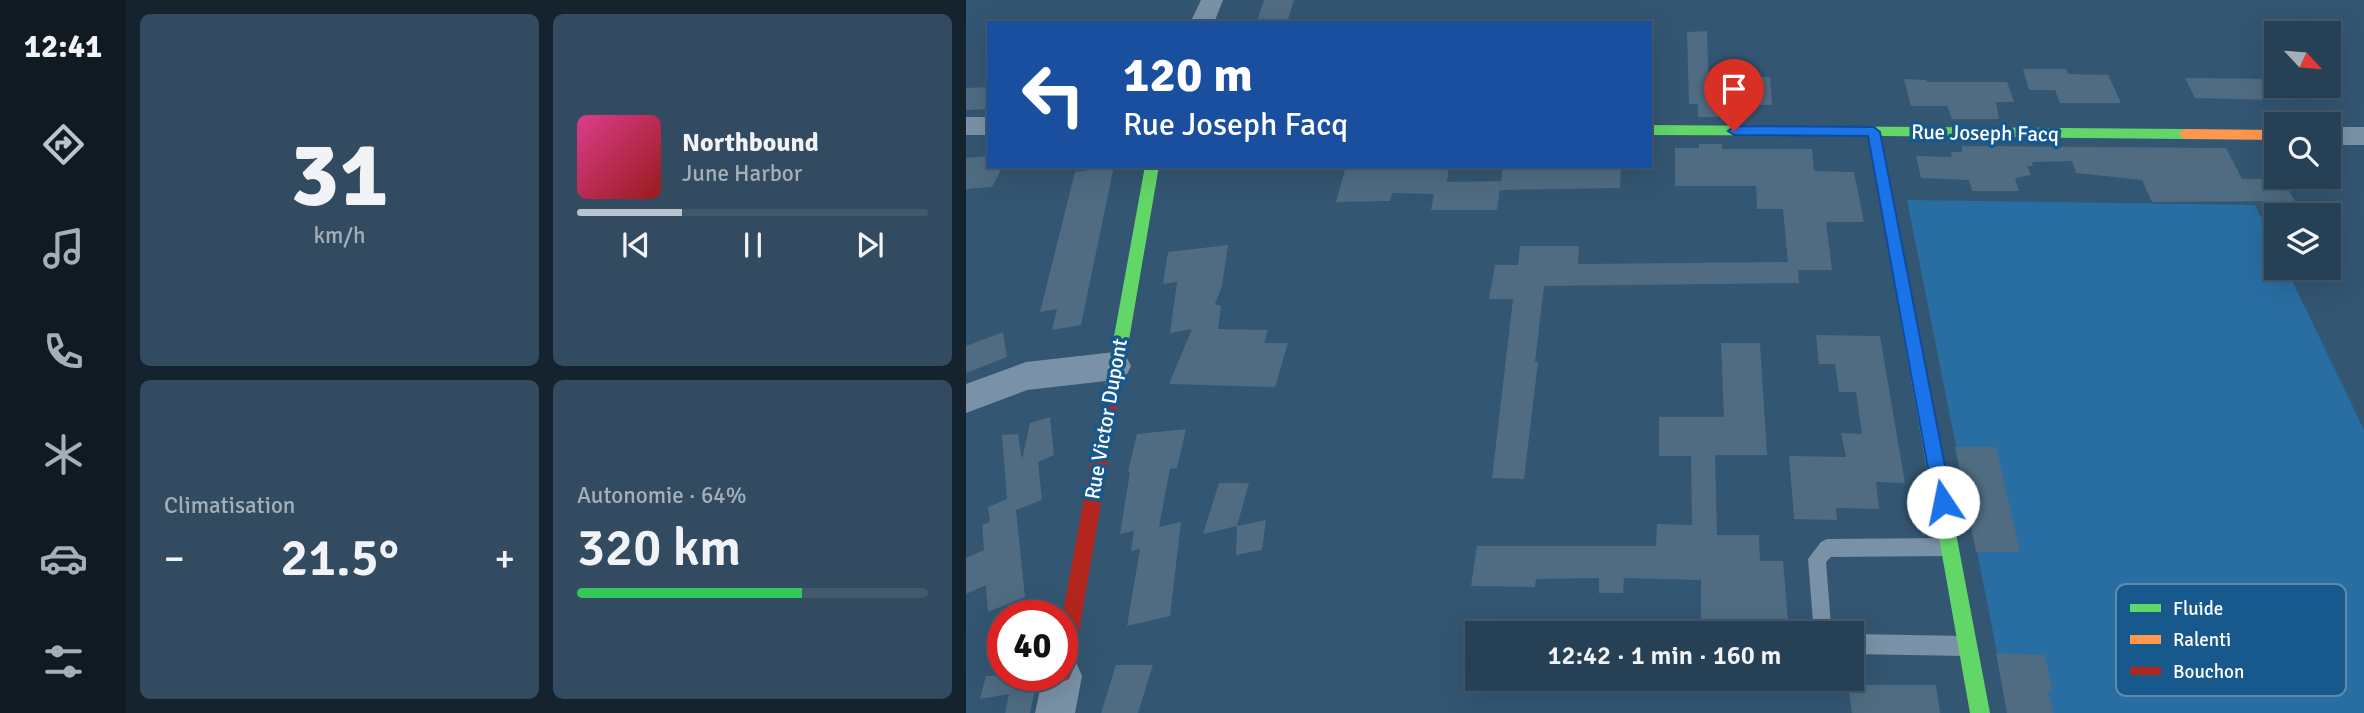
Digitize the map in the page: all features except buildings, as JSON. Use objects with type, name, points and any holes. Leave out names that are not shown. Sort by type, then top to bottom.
[{"type":"street","points":[[1203,21],[1212,0]]},
{"type":"street","points":[[966,125],[987,126]]},
{"type":"street","name":"Rue Joseph Facq","points":[[1652,130],[2264,135]]},
{"type":"street","points":[[1874,132],[1952,547],[1980,713]]},
{"type":"street","points":[[2341,136],[2364,136]]},
{"type":"street","name":"Rue Victor Dupont","points":[[1075,600],[1152,168]]},
{"type":"street","points":[[966,398],[1026,376],[1115,366]]},
{"type":"street","name":"Rue Victor Dupont","points":[[1055,713],[1059,691]]},
{"type":"lane","points":[[1821,621],[1817,559],[1827,548],[1952,547]]},
{"type":"lane","points":[[1864,645],[1969,646]]},
{"type":"shaded area","points":[[1907,200],[2255,205],[2264,223],[2264,280],[2292,280],[2364,430],[2364,713],[2009,713]]},
{"type":"traffic: fast","points":[[1652,130],[2185,134]]},
{"type":"traffic: fast","points":[[1874,132],[1980,713]]},
{"type":"traffic: fast","points":[[1113,386],[1152,168]]},
{"type":"traffic: slow","points":[[2185,134],[2264,135]]},
{"type":"traffic: jam","points":[[1075,600],[1113,386]]},
{"type":"route","points":[[1734,131],[1874,132],[1943,502]]}]
